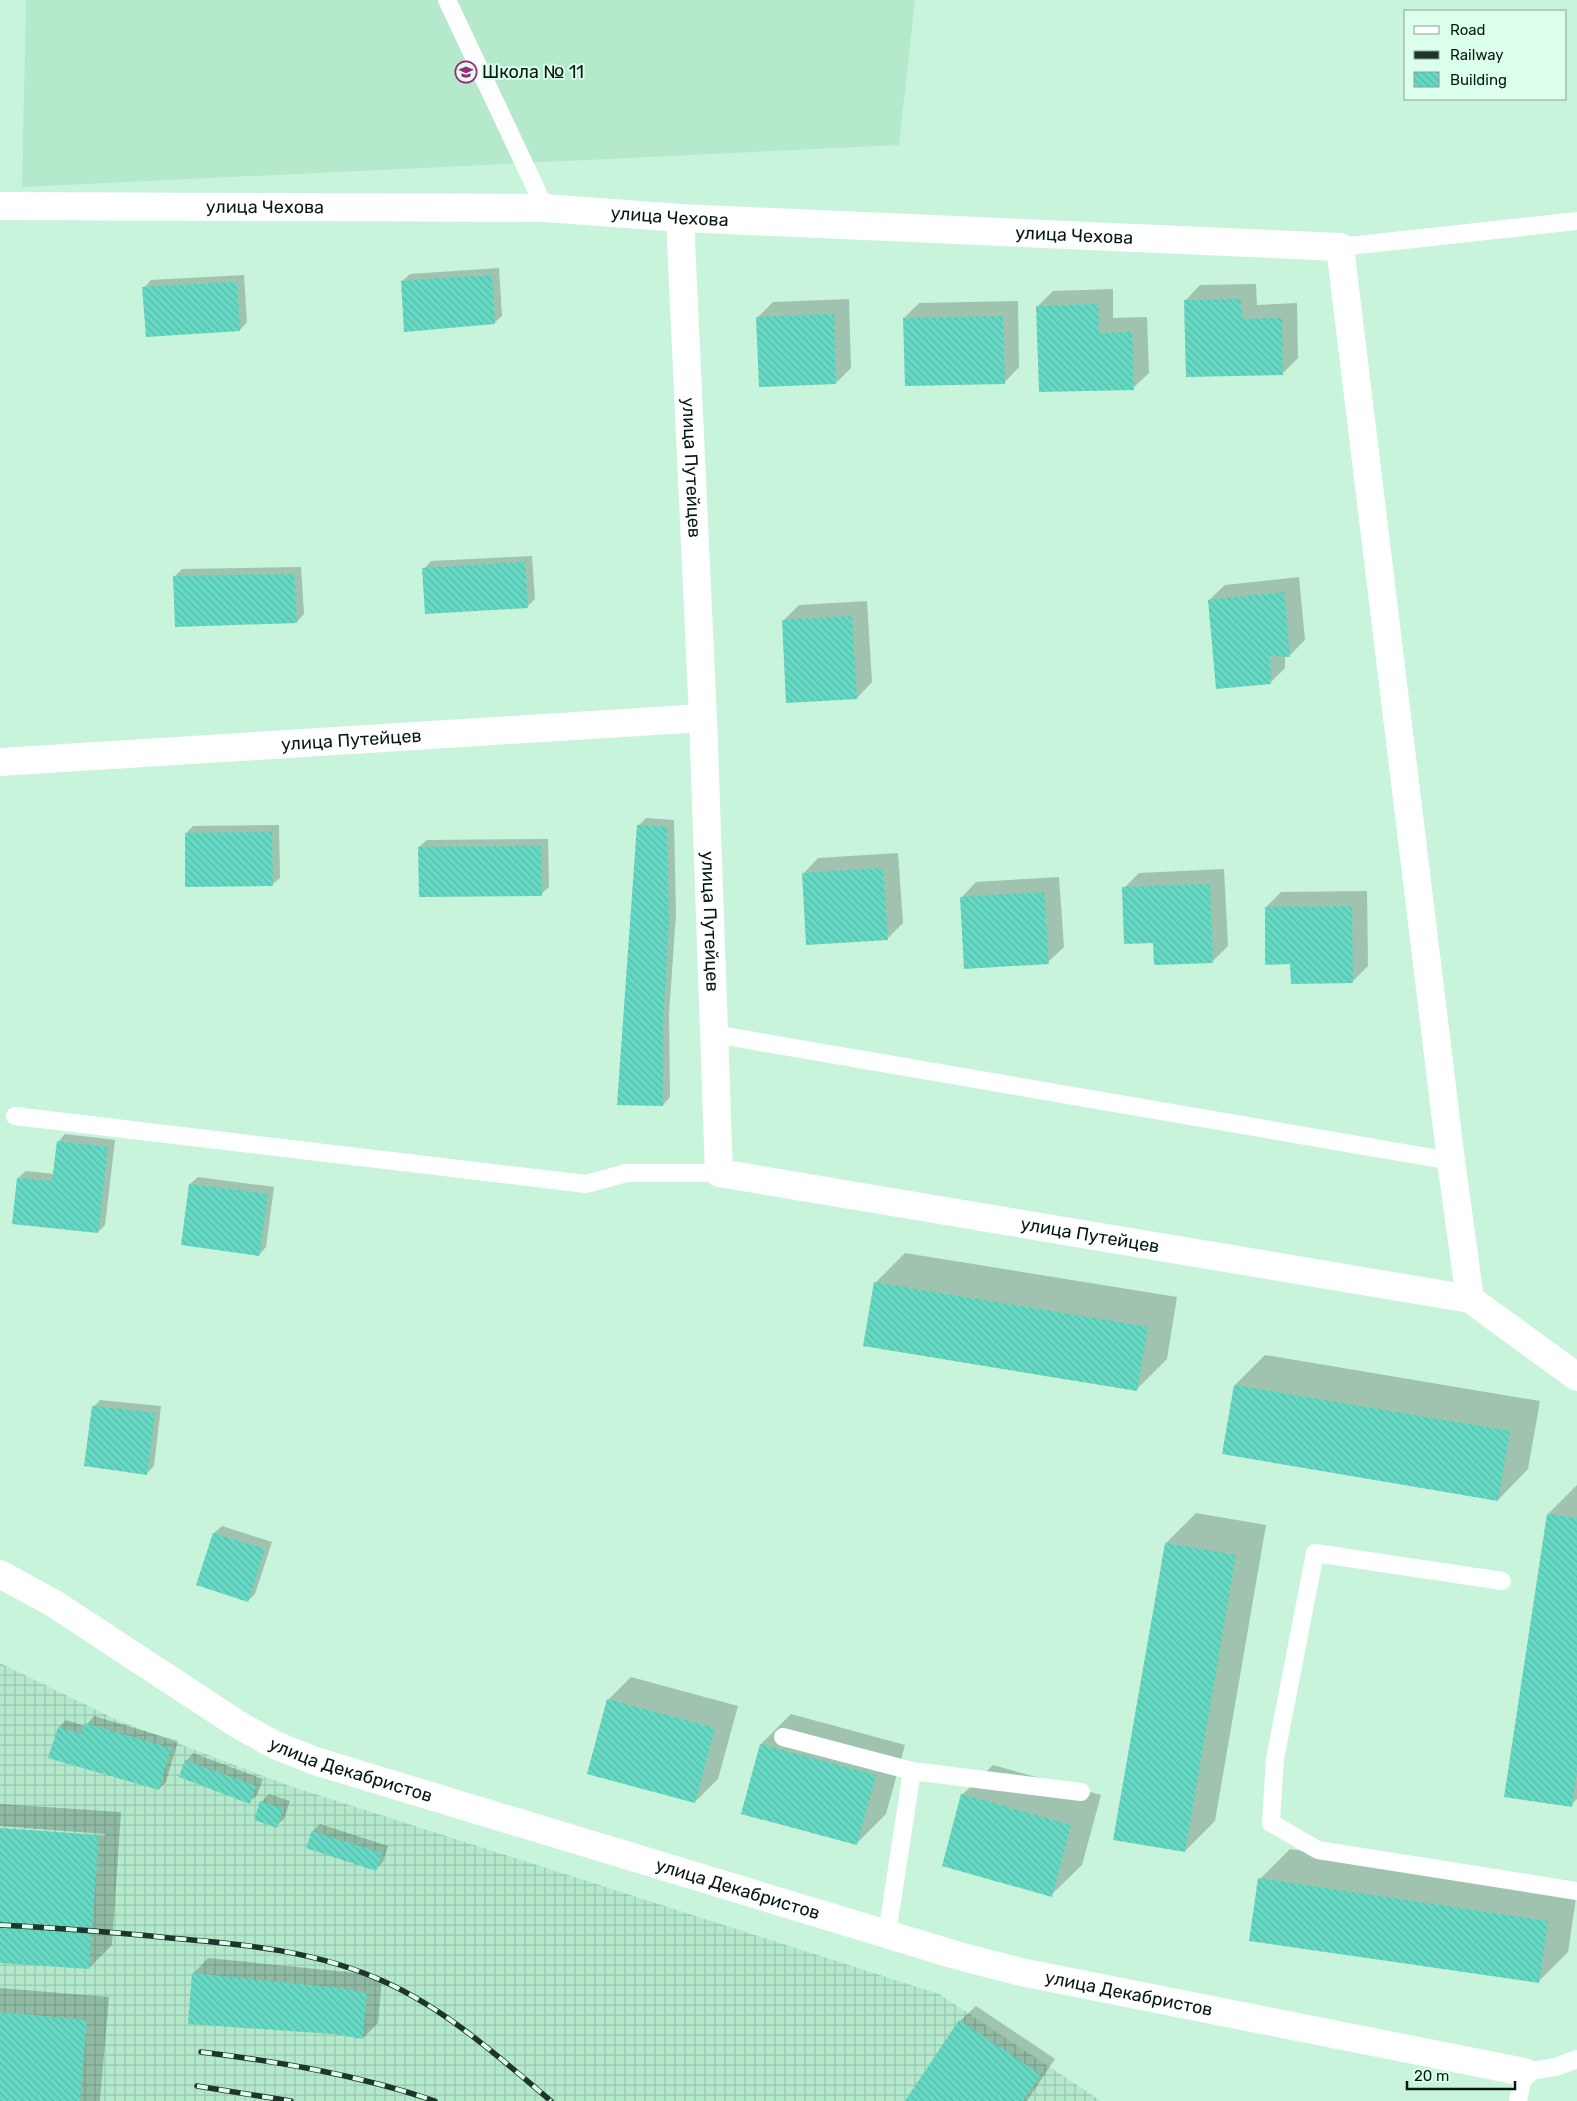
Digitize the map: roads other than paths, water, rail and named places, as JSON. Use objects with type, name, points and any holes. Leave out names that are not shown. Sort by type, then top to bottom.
[{"type":"street","name":"улица Чехова","points":[[0,206],[545,208],[680,218],[1340,247]]},
{"type":"street","name":"улица Путейцев","points":[[680,218],[703,718],[719,1173],[1470,1300],[1577,1377]]},
{"type":"street","points":[[1340,247],[1451,1162],[1470,1300]]},
{"type":"street","name":"улица Путейцев","points":[[0,762],[703,718]]},
{"type":"street","name":"улица Декабристов","points":[[0,1574],[54,1603],[242,1726],[275,1745],[316,1761],[887,1934],[1021,1972],[1524,2072]]},
{"type":"lane","points":[[447,0],[545,208]]},
{"type":"lane","points":[[1340,247],[1577,222]]},
{"type":"lane","points":[[714,1034],[1451,1162]]},
{"type":"lane","points":[[15,1116],[586,1184],[628,1173],[719,1173]]},
{"type":"lane","points":[[1502,1581],[1315,1553],[1275,1759],[1271,1823],[1318,1850],[1577,1891]]},
{"type":"lane","points":[[783,1738],[912,1771],[1081,1792]]},
{"type":"lane","points":[[887,1934],[912,1771]]},
{"type":"lane","points":[[1518,2101],[1524,2072],[1556,2067],[1577,2059]]},
{"type":"railway","points":[[0,1925],[107,1932],[252,1946],[307,1956],[360,1971],[408,1993],[430,2006],[472,2036],[551,2101]]},
{"type":"railway","points":[[201,2052],[319,2070],[435,2101]]},
{"type":"railway","points":[[197,2086],[291,2101]]},
{"type":"place","name":"Школа № 11","points":[[466,72]]}]
